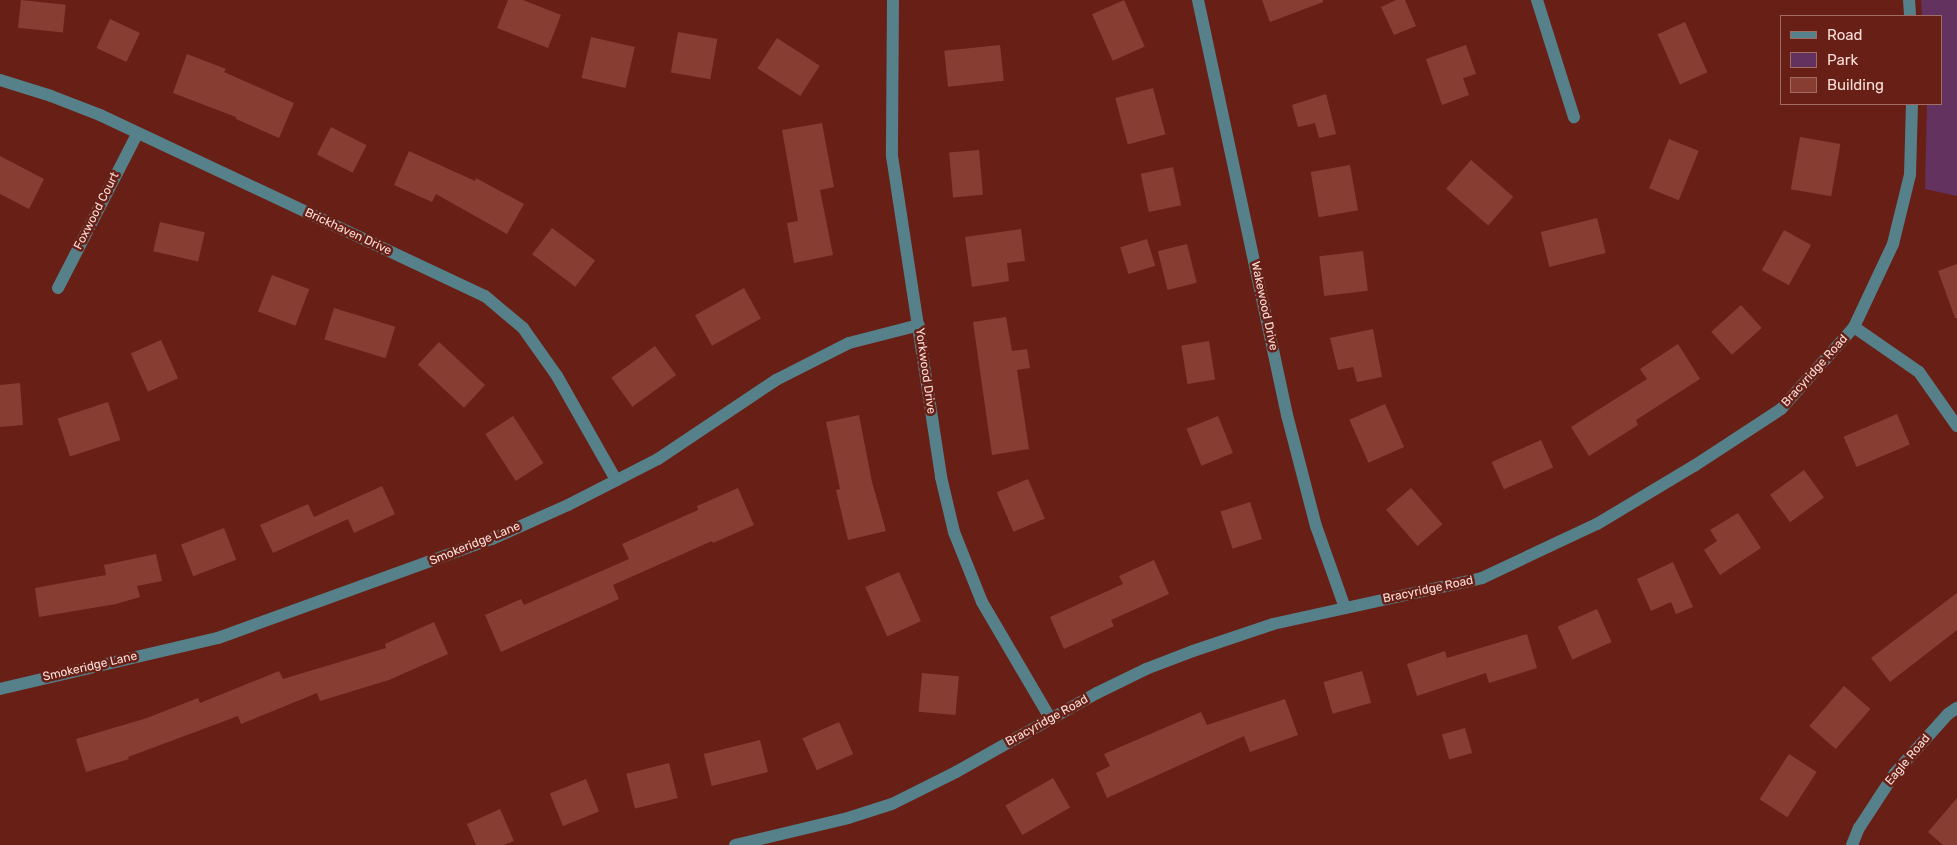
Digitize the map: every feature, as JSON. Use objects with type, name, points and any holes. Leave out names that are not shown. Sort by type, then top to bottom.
[{"type":"street","name":"Yorkwood Drive","points":[[893,0],[892,156],[941,477],[954,532],[982,602],[1050,718]]},
{"type":"street","name":"Wakewood Drive","points":[[1198,0],[1287,415],[1316,526],[1345,608]]},
{"type":"street","points":[[1537,0],[1574,117]]},
{"type":"street","points":[[1909,0],[1910,15]]},
{"type":"street","name":"Brickhaven Drive","points":[[0,80],[92,112],[485,296],[523,328],[529,336],[557,376],[616,480]]},
{"type":"street","name":"Bracyridge Road","points":[[735,845],[848,818],[892,804],[956,772],[1050,718],[1121,681],[1170,660],[1272,624],[1482,578],[1597,524],[1694,466],[1781,408],[1854,327],[1893,244],[1910,175],[1912,105]]},
{"type":"street","name":"Foxwood Court","points":[[58,288],[136,134]]},
{"type":"street","name":"Smokeridge Lane","points":[[0,689],[218,638],[492,539],[568,505],[658,459],[776,380],[849,343],[919,325]]},
{"type":"street","points":[[1854,327],[1919,372],[1957,426]]},
{"type":"street","name":"Eagle Road","points":[[1852,845],[1860,828],[1895,773],[1948,714],[1957,708]]},
{"type":"green space","points":[[1921,0],[1957,0],[1957,196],[1925,189],[1927,105],[1942,105],[1942,15],[1922,15]]},
{"type":"building","points":[[21,0],[66,5],[63,33],[18,28]]},
{"type":"building","points":[[508,0],[523,0],[561,15],[548,48],[497,28]]},
{"type":"building","points":[[1124,0],[1145,47],[1113,61],[1092,14]]},
{"type":"building","points":[[1262,0],[1323,0],[1323,2],[1270,22]]},
{"type":"building","points":[[1396,0],[1405,0],[1416,26],[1394,35],[1381,7]]},
{"type":"building","points":[[110,19],[140,33],[126,62],[96,48]]},
{"type":"building","points":[[1685,22],[1707,72],[1680,84],[1658,34]]},
{"type":"building","points":[[678,32],[717,39],[710,79],[671,72]]},
{"type":"building","points":[[591,37],[635,47],[625,88],[582,78]]},
{"type":"building","points":[[777,38],[820,66],[800,96],[757,68]]},
{"type":"building","points":[[1000,45],[1004,81],[948,87],[944,51]]},
{"type":"building","points":[[1466,45],[1476,74],[1463,78],[1469,95],[1442,105],[1426,59]]},
{"type":"building","points":[[187,54],[226,69],[224,72],[294,103],[279,138],[236,119],[236,117],[173,93]]},
{"type":"building","points":[[1153,88],[1165,134],[1128,144],[1115,98]]},
{"type":"building","points":[[1326,94],[1336,134],[1319,138],[1315,123],[1298,127],[1292,105]]},
{"type":"building","points":[[822,123],[834,187],[820,190],[833,255],[794,263],[787,223],[798,221],[782,130]]},
{"type":"building","points":[[331,127],[367,145],[353,173],[317,155]]},
{"type":"building","points":[[1800,137],[1840,144],[1831,196],[1791,189]]},
{"type":"building","points":[[1669,139],[1699,151],[1679,200],[1649,188]]},
{"type":"building","points":[[979,150],[983,195],[953,197],[949,153]]},
{"type":"building","points":[[409,151],[475,181],[476,178],[524,204],[507,234],[436,194],[432,202],[394,185]]},
{"type":"building","points":[[0,156],[44,179],[29,209],[0,194]]},
{"type":"building","points":[[1471,160],[1513,197],[1488,225],[1446,189]]},
{"type":"building","points":[[1350,165],[1358,210],[1319,217],[1311,172]]},
{"type":"building","points":[[1173,167],[1181,205],[1149,212],[1141,174]]},
{"type":"building","points":[[1597,218],[1606,253],[1549,267],[1541,232]]},
{"type":"building","points":[[160,222],[205,232],[198,262],[153,251]]},
{"type":"building","points":[[552,228],[595,260],[575,287],[532,254]]},
{"type":"building","points":[[1021,229],[1025,261],[1007,263],[1009,281],[972,287],[965,237]]},
{"type":"building","points":[[1784,230],[1811,245],[1789,285],[1762,270]]},
{"type":"building","points":[[1147,239],[1155,266],[1128,274],[1120,247]]},
{"type":"building","points":[[1187,244],[1197,283],[1168,290],[1158,251]]},
{"type":"building","points":[[1363,251],[1368,291],[1324,296],[1319,256]]},
{"type":"building","points":[[1957,264],[1957,318],[1955,318],[1938,271]]},
{"type":"building","points":[[272,275],[309,289],[295,326],[258,311]]},
{"type":"building","points":[[744,288],[761,319],[712,346],[695,315]]},
{"type":"building","points":[[1741,305],[1762,328],[1732,355],[1711,332]]},
{"type":"building","points":[[334,308],[395,327],[386,358],[324,340]]},
{"type":"building","points":[[1006,317],[1012,351],[1027,349],[1030,368],[1017,370],[1029,449],[992,455],[973,322]]},
{"type":"building","points":[[1373,329],[1382,377],[1357,382],[1353,367],[1338,370],[1330,338]]},
{"type":"building","points":[[161,340],[178,378],[148,392],[131,353]]},
{"type":"building","points":[[1209,341],[1215,380],[1187,384],[1181,345]]},
{"type":"building","points":[[439,342],[485,385],[464,408],[418,365]]},
{"type":"building","points":[[1678,344],[1700,379],[1636,420],[1638,425],[1589,456],[1571,427],[1647,379],[1640,369]]},
{"type":"building","points":[[655,346],[676,375],[632,407],[611,378]]},
{"type":"building","points":[[20,383],[23,425],[0,427],[0,385]]},
{"type":"building","points":[[108,402],[120,440],[70,456],[58,418]]},
{"type":"building","points":[[1385,404],[1404,447],[1368,463],[1349,420]]},
{"type":"building","points":[[1897,414],[1910,444],[1857,467],[1844,437]]},
{"type":"building","points":[[859,415],[872,482],[886,531],[848,540],[836,490],[840,489],[826,422]]},
{"type":"building","points":[[513,416],[543,463],[516,481],[485,434]]},
{"type":"building","points":[[1218,416],[1233,453],[1201,466],[1186,429]]},
{"type":"building","points":[[1541,440],[1553,467],[1504,489],[1492,462]]},
{"type":"building","points":[[1804,470],[1824,498],[1790,522],[1770,495]]},
{"type":"building","points":[[1028,479],[1045,519],[1014,532],[997,492]]},
{"type":"building","points":[[382,486],[395,514],[354,533],[348,519],[273,553],[260,525],[308,504],[314,517]]},
{"type":"building","points":[[738,488],[754,525],[713,543],[712,541],[613,585],[619,599],[501,652],[485,615],[521,599],[524,605],[629,559],[622,544],[698,510],[697,506]]},
{"type":"building","points":[[1411,488],[1442,524],[1418,546],[1386,510]]},
{"type":"building","points":[[1250,502],[1262,539],[1233,549],[1221,512]]},
{"type":"building","points":[[1738,513],[1761,548],[1720,575],[1704,550],[1717,541],[1710,530]]},
{"type":"building","points":[[224,528],[236,560],[193,576],[181,544]]},
{"type":"building","points":[[156,554],[162,581],[137,586],[140,597],[116,604],[39,617],[35,588],[106,575],[104,565]]},
{"type":"building","points":[[1154,560],[1169,594],[1111,620],[1114,626],[1064,649],[1050,617],[1123,584],[1119,576]]},
{"type":"building","points":[[1673,562],[1693,607],[1676,614],[1671,602],[1651,611],[1637,579]]},
{"type":"building","points":[[899,572],[921,621],[887,636],[865,587]]},
{"type":"building","points":[[1957,593],[1957,630],[1890,682],[1871,658]]},
{"type":"building","points":[[1597,609],[1612,642],[1572,659],[1558,626]]},
{"type":"building","points":[[434,622],[448,654],[389,680],[320,701],[317,693],[241,724],[238,716],[128,757],[129,759],[86,772],[76,739],[147,718],[198,698],[200,703],[279,671],[283,679],[386,648],[385,644]]},
{"type":"building","points":[[1527,634],[1537,668],[1489,683],[1486,673],[1417,696],[1407,664],[1445,651],[1447,658]]},
{"type":"building","points":[[1362,671],[1371,703],[1333,714],[1324,682]]},
{"type":"building","points":[[922,673],[959,676],[955,715],[919,712]]},
{"type":"building","points":[[1844,686],[1870,709],[1836,749],[1809,726]]},
{"type":"building","points":[[1285,699],[1298,735],[1250,752],[1244,736],[1107,798],[1096,773],[1110,766],[1104,754],[1201,712],[1207,725]]},
{"type":"building","points":[[839,722],[853,754],[817,770],[802,738]]},
{"type":"building","points":[[1465,728],[1472,753],[1449,760],[1442,735]]},
{"type":"building","points":[[760,740],[768,772],[712,786],[704,754]]},
{"type":"building","points":[[1789,754],[1817,772],[1787,817],[1760,799]]},
{"type":"building","points":[[669,763],[678,798],[635,809],[626,774]]},
{"type":"building","points":[[1053,778],[1070,807],[1022,835],[1005,806]]},
{"type":"building","points":[[586,779],[599,811],[563,826],[550,794]]},
{"type":"building","points":[[1957,798],[1957,845],[1943,845],[1928,832]]},
{"type":"building","points":[[500,809],[514,841],[504,845],[476,845],[467,824]]}]
